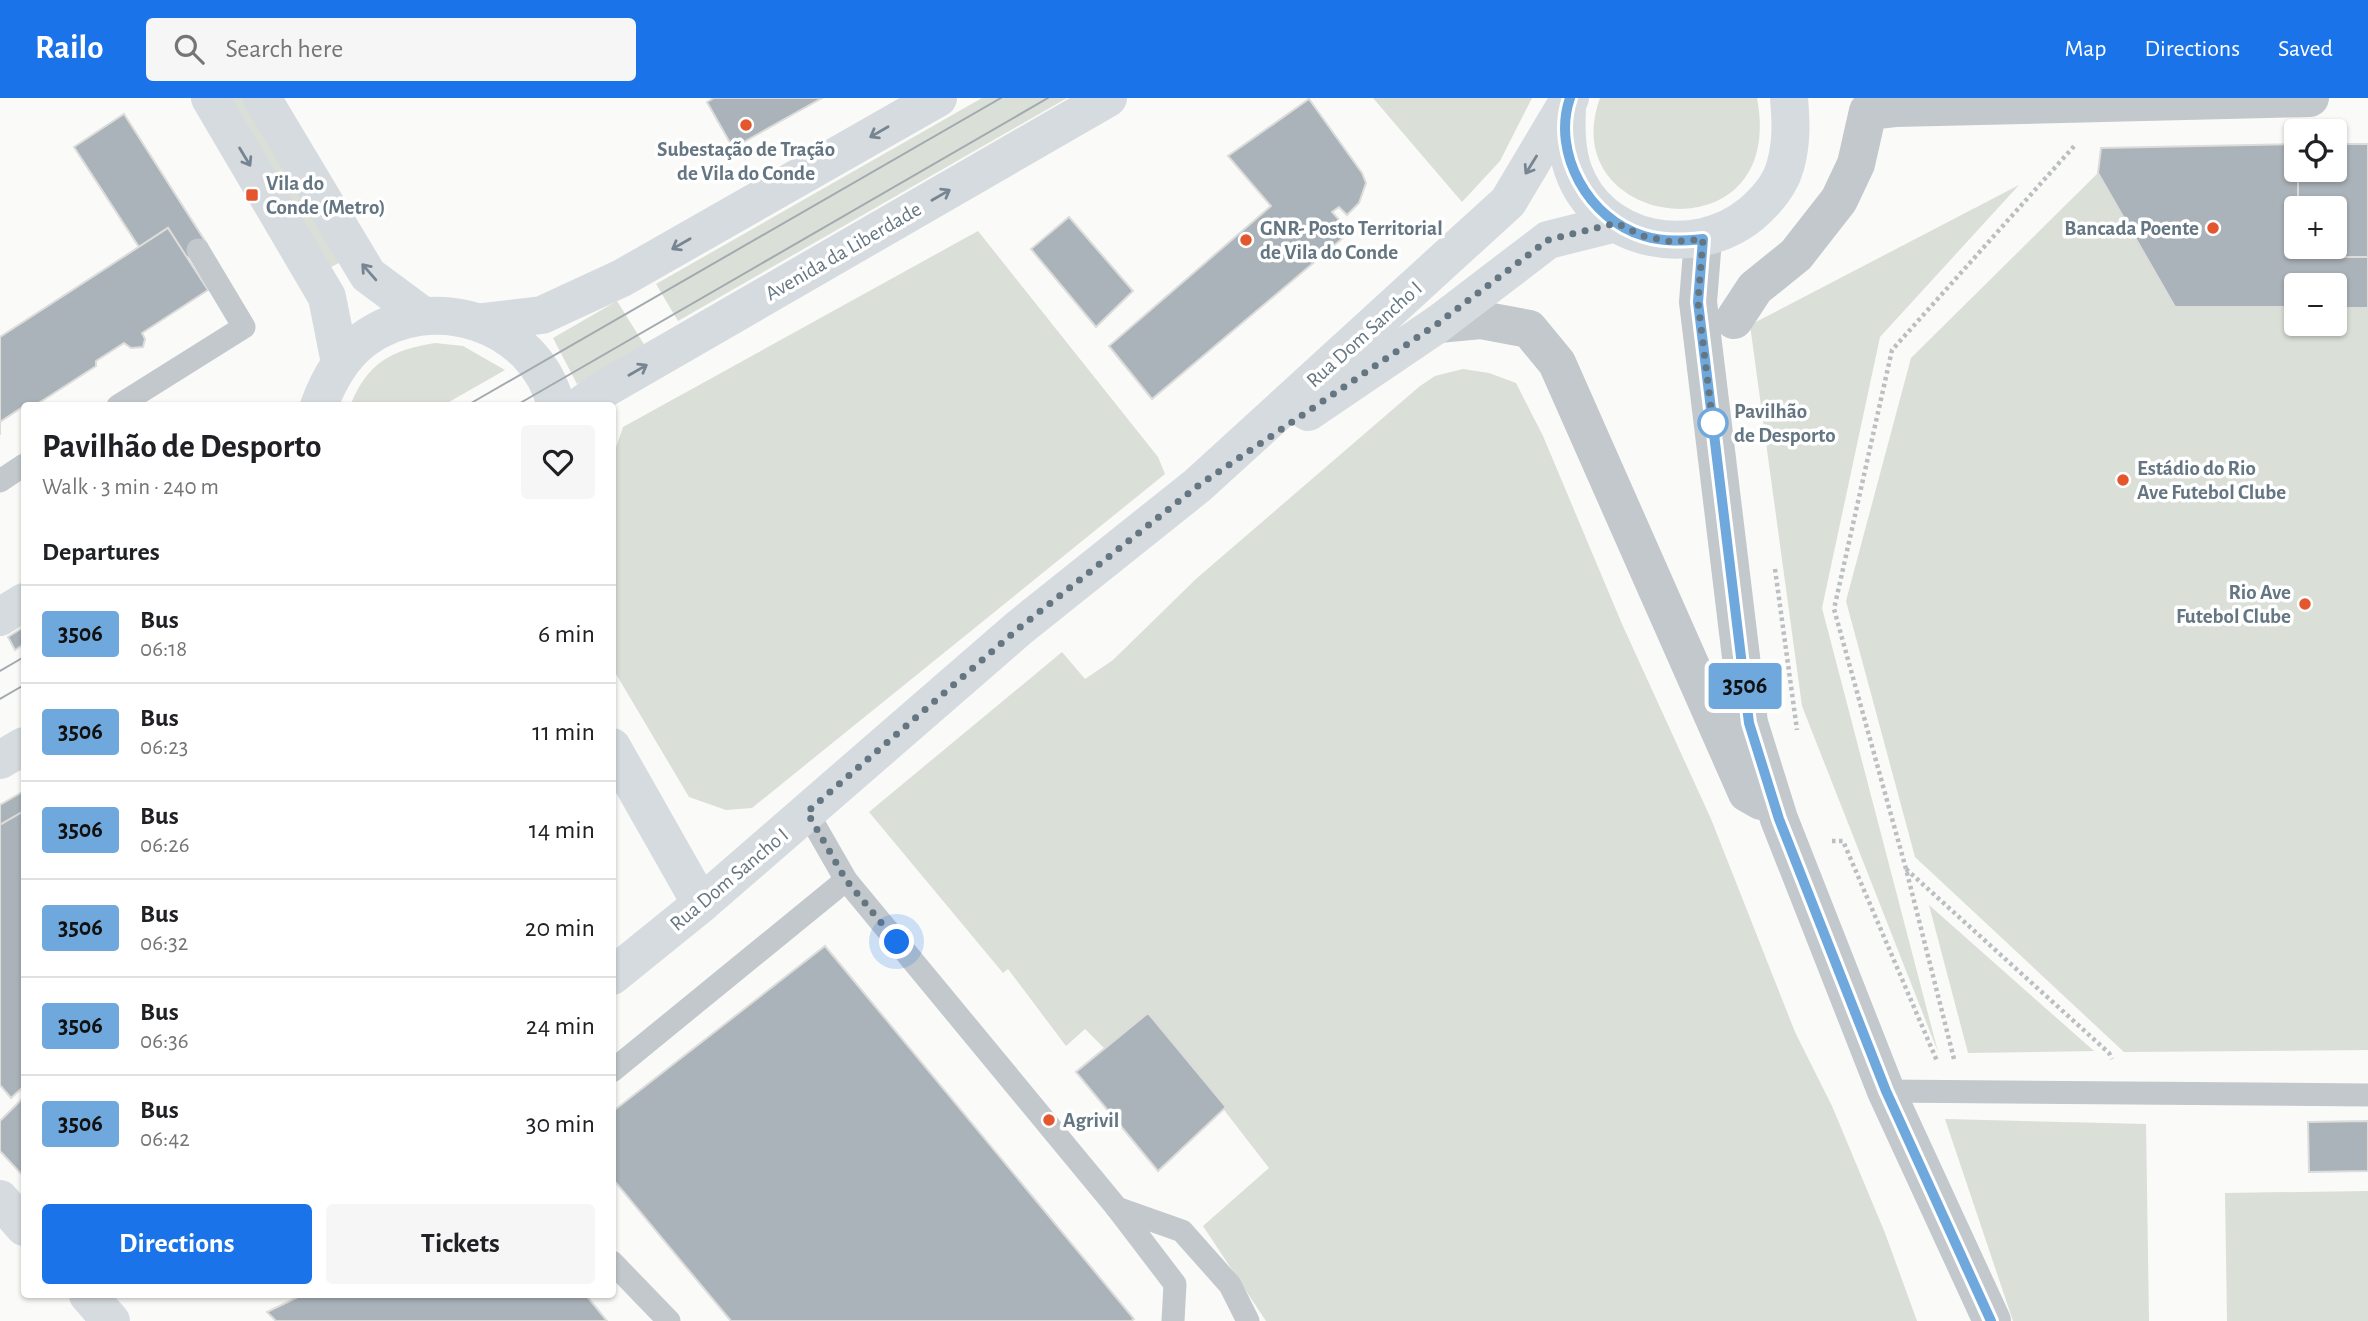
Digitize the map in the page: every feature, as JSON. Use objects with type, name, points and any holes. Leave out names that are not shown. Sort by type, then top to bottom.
[{"type":"street","points":[[210,98],[327,297],[340,363]]},
{"type":"street","points":[[262,98],[368,275],[422,315]]},
{"type":"street","points":[[483,323],[542,315],[622,278],[938,98]]},
{"type":"street","name":"Avenida da Liberdade","points":[[585,402],[1108,98]]},
{"type":"street","name":"Rua Dom Sancho I","points":[[1568,102],[1565,141],[1574,173],[1591,201],[1616,223],[1643,236],[1672,242],[1703,239],[1737,226],[1766,202],[1785,170],[1792,133],[1789,98]]},
{"type":"street","points":[[1734,320],[1755,288],[1796,255],[1839,200],[1856,164],[1868,111],[1895,107],[2310,98]]},
{"type":"street","name":"Rua Dom Sancho I","points":[[616,973],[701,904],[1019,628],[1199,485],[1508,202],[1568,102]]},
{"type":"street","name":"Rua Dom Sancho I","points":[[1199,485],[1437,324],[1548,240],[1616,223]]},
{"type":"street","points":[[1703,239],[1698,302],[1749,723],[1775,808],[1886,1091],[1992,1321]]},
{"type":"street","points":[[321,402],[340,363],[363,340],[391,324],[422,315],[453,315],[483,323],[506,335],[526,351],[542,372],[554,402]]},
{"type":"street","points":[[1437,324],[1481,320],[1529,329],[1557,363],[1746,793],[1775,808]]},
{"type":"street","points":[[0,617],[21,604]]},
{"type":"street","points":[[0,760],[21,748]]},
{"type":"street","points":[[616,754],[701,904]]},
{"type":"street","points":[[0,1199],[21,1224]]},
{"type":"street","points":[[91,1298],[111,1321]]},
{"type":"lane","points":[[124,402],[244,327],[198,250]]},
{"type":"lane","points":[[0,481],[21,467]]},
{"type":"lane","points":[[807,812],[846,880],[1117,1208],[1175,1284],[1173,1321]]},
{"type":"lane","points":[[616,1068],[846,880]]},
{"type":"lane","points":[[1886,1091],[2368,1095]]},
{"type":"lane","points":[[1117,1208],[1182,1231],[1230,1285],[1248,1321]]},
{"type":"lane","points":[[616,1266],[669,1321]]},
{"type":"path","points":[[1956,1070],[1906,869],[1834,609],[1892,350],[2080,139]]},
{"type":"path","points":[[1773,557],[1800,743]]},
{"type":"path","points":[[1822,841],[1843,841],[1940,1069]]},
{"type":"path","points":[[1906,869],[2109,1053],[2116,1069]]},
{"type":"shaded area","points":[[228,98],[245,98],[343,261],[329,268]]},
{"type":"shaded area","points":[[982,98],[1067,98],[678,321],[656,284]]},
{"type":"shaded area","points":[[1373,98],[1532,98],[1500,161],[1462,202]]},
{"type":"shaded area","points":[[1600,98],[1757,98],[1757,150],[1739,185],[1708,204],[1672,209],[1637,199],[1609,177],[1594,143]]},
{"type":"shaded area","name":"Estádio do Rio Ave Futebol Clube","points":[[2284,144],[2284,182],[2347,182],[2347,160],[2368,144],[2368,1050],[2124,1052],[1915,857],[1846,601],[1911,358],[2098,173],[2101,148]]},
{"type":"shaded area","points":[[2019,185],[1880,337],[1822,608],[1938,1052],[1802,706],[1750,325]]},
{"type":"shaded area","points":[[978,231],[1158,457],[1165,474],[752,808],[726,810],[689,797],[616,674],[616,447],[623,427]]},
{"type":"shaded area","points":[[617,301],[645,346],[577,384],[553,338]]},
{"type":"shaded area","points":[[435,343],[463,346],[505,370],[449,402],[352,402],[364,379],[382,361],[419,346]]},
{"type":"shaded area","points":[[1463,369],[1489,373],[1516,383],[1543,436],[1622,624],[1711,819],[1795,1032],[1832,1106],[1885,1233],[1917,1321],[1266,1321],[1203,1226],[1269,1168],[1149,1013],[1105,1049],[1085,1029],[1066,1046],[1008,969],[1003,973],[869,812],[1062,652],[1085,679],[1113,660],[1197,578],[1420,386],[1435,376]]},
{"type":"shaded area","points":[[1929,905],[2094,1051],[1968,1053]]},
{"type":"shaded area","points":[[1945,1119],[2146,1124],[2149,1321],[2013,1321]]},
{"type":"shaded area","points":[[2368,1191],[2368,1321],[2227,1321],[2225,1193]]},
{"type":"building","name":"Subestação de Tração de Vila do Conde","points":[[714,98],[822,98],[733,148],[707,102]]},
{"type":"building","points":[[1309,99],[1362,173],[1366,183],[1359,203],[1347,215],[1339,207],[1332,212],[1350,232],[1152,399],[1109,346],[1271,206],[1228,156]]},
{"type":"building","points":[[124,114],[207,244],[187,258],[168,228],[139,247],[74,147]]},
{"type":"building","name":"Bancada Poente","points":[[2284,144],[2284,182],[2347,182],[2347,144],[2368,144],[2368,308],[2347,308],[2347,273],[2284,273],[2284,307],[2175,307],[2098,173],[2101,148]]},
{"type":"building","points":[[2347,144],[2368,144],[2368,257],[2347,257],[2347,196],[2298,196],[2298,182],[2347,182]]},
{"type":"building","points":[[1069,217],[1133,291],[1096,327],[1031,249]]},
{"type":"building","points":[[168,228],[208,290],[142,333],[145,339],[143,347],[131,348],[124,343],[96,361],[96,366],[40,402],[21,402],[21,408],[0,422],[0,337]]},
{"type":"building","points":[[21,629],[21,646],[15,650],[8,637]]},
{"type":"building","points":[[21,793],[21,813],[0,825],[0,805]]},
{"type":"building","points":[[21,813],[21,1089],[11,1098],[0,1085],[0,825]]},
{"type":"building","points":[[825,946],[1134,1319],[731,1321],[616,1183],[616,1109]]},
{"type":"building","points":[[1148,1013],[1226,1107],[1158,1171],[1076,1072]]},
{"type":"building","points":[[21,1100],[21,1174],[0,1151],[0,1121]]},
{"type":"building","points":[[2368,1121],[2368,1171],[2309,1172],[2308,1122]]},
{"type":"building","points":[[296,1298],[588,1298],[607,1321],[276,1321],[267,1312]]},
{"type":"tram line","points":[[473,402],[1001,98]]},
{"type":"tram line","points":[[522,402],[1048,98]]},
{"type":"tram line","points":[[0,671],[21,659]]},
{"type":"tram line","points":[[0,699],[21,687]]},
{"type":"bus line","name":"3506","points":[[1570,98],[1565,141],[1574,173],[1591,201],[1616,223],[1643,236],[1672,242],[1703,239],[1698,302],[1749,723],[1779,819],[1886,1091],[1991,1321]]},
{"type":"place","name":"Subestação de Tração de Vila do Conde","points":[[746,125]]},
{"type":"place","name":"Vila do Conde (Metro)","points":[[252,195]]},
{"type":"place","name":"Bancada Poente","points":[[2213,228]]},
{"type":"place","name":"GNR- Posto Territorial de Vila do Conde","points":[[1246,240]]},
{"type":"place","name":"Pavilhão de Desporto","points":[[1713,423]]},
{"type":"place","name":"Estádio do Rio Ave Futebol Clube","points":[[2123,480]]},
{"type":"place","name":"Rio Ave Futebol Clube","points":[[2305,604]]},
{"type":"place","name":"Agrivil","points":[[1049,1120]]},
{"type":"route","points":[[897,942],[846,880],[807,812],[1019,628],[1199,485],[1437,324],[1548,240],[1616,223],[1643,236],[1672,242],[1703,239],[1698,302],[1714,433],[1713,423]]}]
